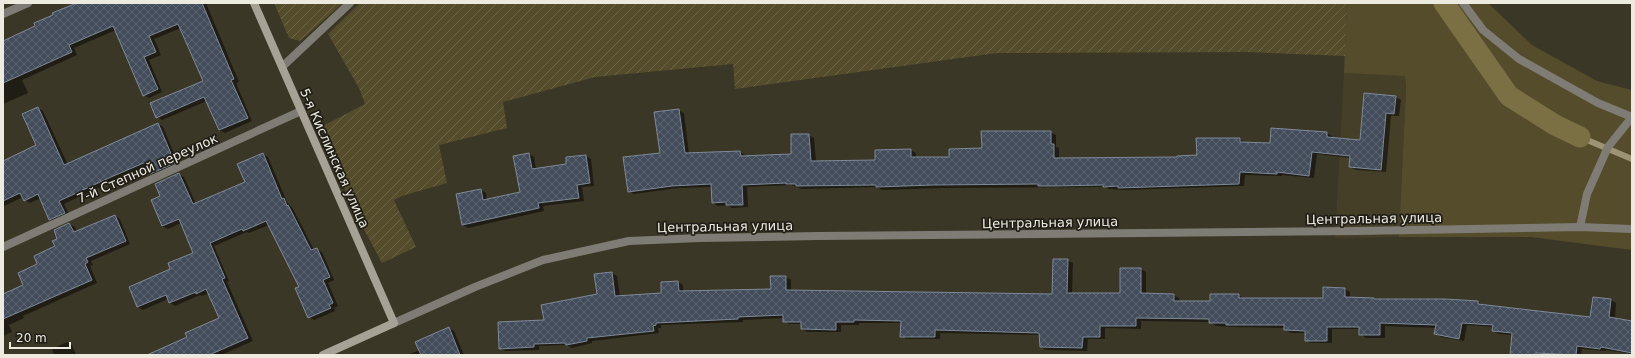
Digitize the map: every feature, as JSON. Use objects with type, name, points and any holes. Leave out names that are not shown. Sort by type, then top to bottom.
[{"type":"street","points":[[3,14],[28,3]]},
{"type":"street","name":"5-я Кислинская улица","points":[[254,3],[283,66],[301,112],[394,322]]},
{"type":"street","points":[[283,66],[350,3]]},
{"type":"street","points":[[1464,3],[1483,30],[1519,59],[1598,103],[1632,117],[1608,147],[1587,194],[1580,227]]},
{"type":"street","name":"7-й Степной переулок","points":[[3,246],[301,112]]},
{"type":"street","name":"Центральная улица","points":[[394,322],[542,260],[629,241],[794,236],[1349,231],[1580,227],[1632,229]]},
{"type":"street","points":[[323,355],[394,322]]},
{"type":"shaded area","points":[[274,3],[343,3],[300,41],[289,38]]},
{"type":"shaded area","points":[[360,3],[1347,3],[1345,56],[1246,52],[997,53],[735,89],[733,64],[595,77],[503,102],[507,128],[439,145],[447,183],[405,195],[394,200],[416,247],[382,263],[351,205],[321,127],[365,104],[359,88],[328,34]]},
{"type":"shaded area","points":[[1347,3],[1488,3],[1532,45],[1597,81],[1632,90],[1632,250],[1531,237],[1399,237],[1406,87],[1405,76],[1344,73]]},
{"type":"shaded area","points":[[1344,73],[1405,75],[1406,87],[1399,237],[1335,238]]},
{"type":"building","points":[[77,3],[202,3],[234,79],[231,80],[248,118],[219,130],[204,97],[156,118],[150,103],[203,81],[178,24],[149,36],[156,52],[144,57],[158,89],[143,96],[113,26],[69,45],[72,52],[3,83],[3,41],[35,26],[34,23],[53,15],[52,13]]},
{"type":"building","points":[[1364,93],[1396,96],[1394,114],[1386,113],[1381,170],[1349,167],[1350,156],[1312,152],[1309,176],[1277,172],[1277,174],[1240,172],[1239,184],[1118,188],[1118,186],[1103,187],[1103,185],[1038,186],[1038,184],[876,187],[876,185],[796,186],[796,184],[786,183],[742,185],[743,205],[726,205],[726,202],[712,203],[711,184],[672,186],[628,192],[623,157],[660,153],[654,112],[679,109],[685,153],[740,151],[741,156],[791,154],[791,134],[809,134],[811,161],[875,160],[875,150],[911,149],[911,157],[949,157],[949,149],[982,148],[981,131],[1051,131],[1051,144],[1054,144],[1054,158],[1177,157],[1197,155],[1196,138],[1240,138],[1240,142],[1270,143],[1271,128],[1327,132],[1327,137],[1360,140]]},
{"type":"building","points":[[38,107],[64,165],[158,123],[175,163],[150,174],[146,162],[111,177],[59,201],[65,213],[49,220],[38,194],[24,201],[20,193],[3,201],[3,161],[36,145],[22,114]]},
{"type":"building","points":[[263,153],[282,199],[284,198],[287,206],[288,205],[311,250],[317,248],[330,277],[323,280],[333,303],[329,305],[331,308],[308,318],[295,288],[299,287],[266,221],[243,231],[242,229],[210,243],[225,278],[222,279],[248,338],[209,355],[147,355],[187,337],[185,333],[219,318],[206,289],[169,303],[166,295],[137,307],[129,287],[170,269],[168,263],[193,253],[179,219],[162,226],[151,200],[160,196],[155,184],[179,173],[193,204],[245,182],[237,164]]},
{"type":"building","points":[[529,153],[532,169],[566,164],[566,157],[586,155],[590,183],[577,185],[579,198],[538,203],[539,208],[462,225],[456,194],[481,189],[483,200],[520,192],[513,156]]},
{"type":"building","points":[[115,215],[126,241],[86,258],[88,262],[85,264],[92,280],[3,319],[3,294],[23,285],[18,273],[37,264],[34,256],[55,246],[52,241],[57,239],[54,230],[69,223],[74,232]]},
{"type":"building","points":[[1053,259],[1068,259],[1067,293],[1120,293],[1120,268],[1141,268],[1141,293],[1174,294],[1174,301],[1210,301],[1210,294],[1239,294],[1239,298],[1323,298],[1323,287],[1345,288],[1345,297],[1478,301],[1478,304],[1590,317],[1593,297],[1611,299],[1609,317],[1632,321],[1632,353],[1601,347],[1600,349],[1577,346],[1576,355],[1536,353],[1536,355],[1510,355],[1512,333],[1492,331],[1493,325],[1462,323],[1459,339],[1434,334],[1436,325],[1380,323],[1380,335],[1359,335],[1359,327],[1327,327],[1327,341],[1305,341],[1305,331],[1284,330],[1284,325],[1226,325],[1226,323],[1209,323],[1209,319],[1136,318],[1136,326],[1100,326],[1100,337],[1083,337],[1082,348],[1040,347],[1039,333],[935,330],[935,337],[900,337],[901,321],[854,320],[854,322],[836,322],[836,330],[801,329],[801,322],[783,322],[783,315],[656,323],[656,325],[653,326],[654,331],[587,338],[587,341],[566,345],[565,343],[534,344],[534,347],[499,349],[498,322],[544,320],[541,305],[597,294],[594,274],[612,272],[615,296],[661,293],[661,282],[678,281],[679,291],[771,289],[770,276],[786,276],[786,290],[1052,294]]},
{"type":"building","points":[[449,327],[460,355],[421,355],[415,342]]},
{"type":"waterway","points":[[1444,3],[1509,96],[1555,125],[1580,137]]},
{"type":"waterway","points":[[1580,137],[1632,159]]}]
